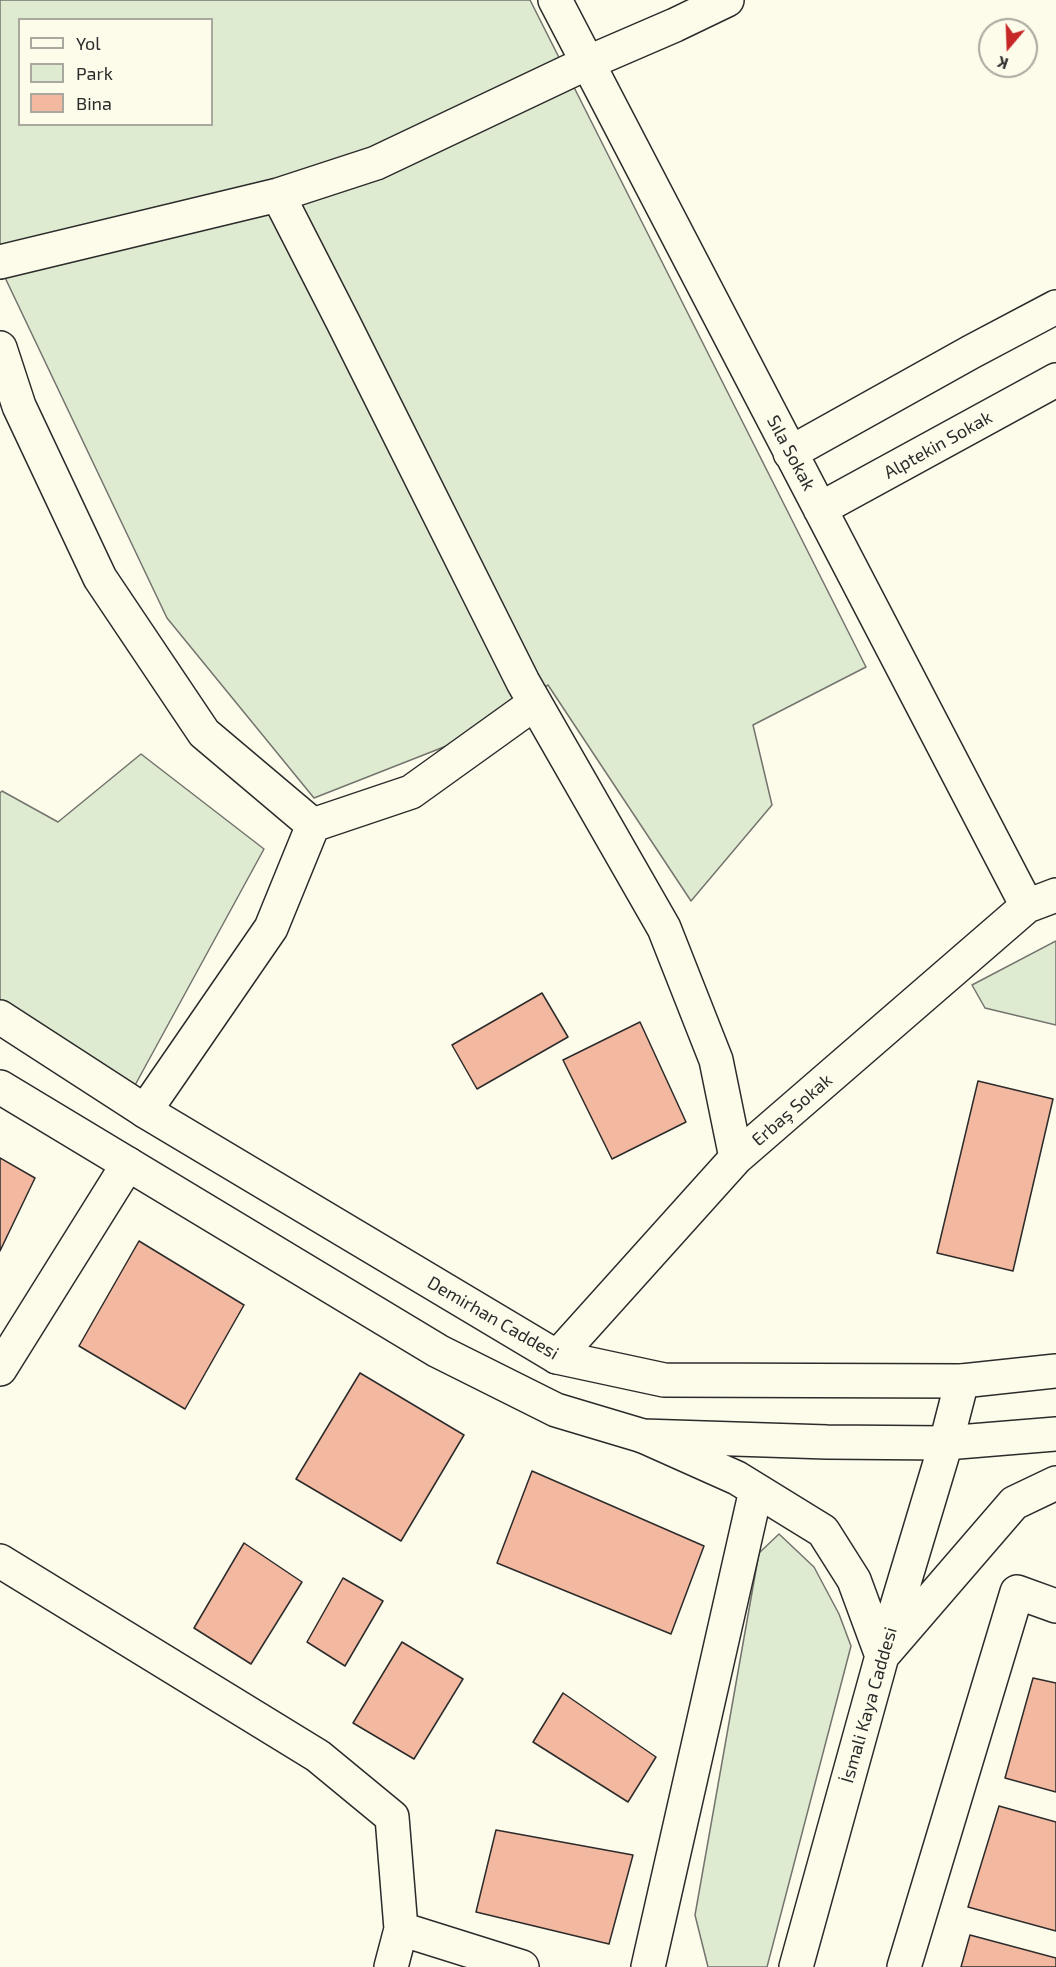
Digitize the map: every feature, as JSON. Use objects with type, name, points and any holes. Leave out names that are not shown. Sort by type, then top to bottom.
[{"type":"street","name":"Sıla Sokak","points":[[555,0],[820,509],[1041,901]]},
{"type":"street","points":[[0,262],[278,195],[376,163],[587,63],[727,0]]},
{"type":"street","points":[[278,195],[523,682],[663,928],[716,1060],[736,1158]]},
{"type":"street","points":[[790,453],[971,352],[1056,308]]},
{"type":"street","points":[[0,348],[19,406],[100,578],[204,733],[313,825]]},
{"type":"street","name":"Alptekin Sokak","points":[[820,509],[1056,380]]},
{"type":"street","points":[[145,1112],[272,928],[313,825],[411,792],[536,704]]},
{"type":"street","name":"Erbaş Sokak","points":[[557,1357],[736,1158],[1041,901]]},
{"type":"street","name":"Demirhan Caddesi","points":[[0,1017],[145,1112],[557,1357],[664,1380],[962,1381],[1056,1371]]},
{"type":"street","points":[[0,1088],[438,1351],[556,1410],[643,1436],[737,1478],[823,1531],[854,1580],[882,1656],[1014,1503],[1056,1483]]},
{"type":"street","points":[[0,1369],[128,1164]]},
{"type":"street","name":"İsmali Kaya Caddesi","points":[[796,1967],[882,1656],[946,1443],[962,1381]]},
{"type":"street","points":[[643,1436],[946,1443],[1056,1434]]},
{"type":"street","points":[[648,1967],[756,1490]]},
{"type":"street","points":[[0,1561],[318,1756],[392,1817],[401,1929],[392,1967]]},
{"type":"street","points":[[904,1967],[1017,1592],[1056,1606]]},
{"type":"street","points":[[401,1929],[522,1967]]},
{"type":"green space","points":[[0,0],[530,0],[866,667],[753,725],[772,805],[691,901],[548,685],[454,743],[314,798],[167,618],[0,267]]},
{"type":"green space","points":[[141,754],[264,849],[134,1087],[0,1001],[0,793],[2,791],[58,822]]},
{"type":"green space","points":[[1056,941],[1056,1025],[985,1008],[972,985]]},
{"type":"green space","points":[[779,1534],[814,1567],[839,1614],[851,1646],[767,1967],[708,1967],[695,1915],[759,1553]]},
{"type":"building","points":[[542,993],[568,1037],[477,1089],[452,1045]]},
{"type":"building","points":[[640,1022],[686,1122],[612,1159],[563,1060]]},
{"type":"building","points":[[978,1081],[1053,1099],[1013,1271],[937,1253]]},
{"type":"building","points":[[0,1158],[35,1178],[0,1251]]},
{"type":"building","points":[[139,1241],[244,1305],[185,1409],[79,1346]]},
{"type":"building","points":[[360,1373],[464,1435],[401,1541],[296,1479]]},
{"type":"building","points":[[532,1471],[704,1546],[671,1634],[497,1563]]},
{"type":"building","points":[[244,1543],[302,1582],[251,1664],[194,1628]]},
{"type":"building","points":[[343,1578],[383,1601],[345,1666],[307,1642]]},
{"type":"building","points":[[402,1642],[463,1679],[414,1759],[353,1723]]},
{"type":"building","points":[[1033,1678],[1056,1683],[1056,1792],[1005,1778]]},
{"type":"building","points":[[563,1693],[656,1757],[628,1802],[533,1742]]},
{"type":"building","points":[[999,1806],[1056,1822],[1056,1931],[968,1907]]},
{"type":"building","points":[[496,1830],[633,1855],[609,1944],[476,1912]]},
{"type":"building","points":[[970,1935],[1056,1958],[1056,1967],[961,1967]]}]
